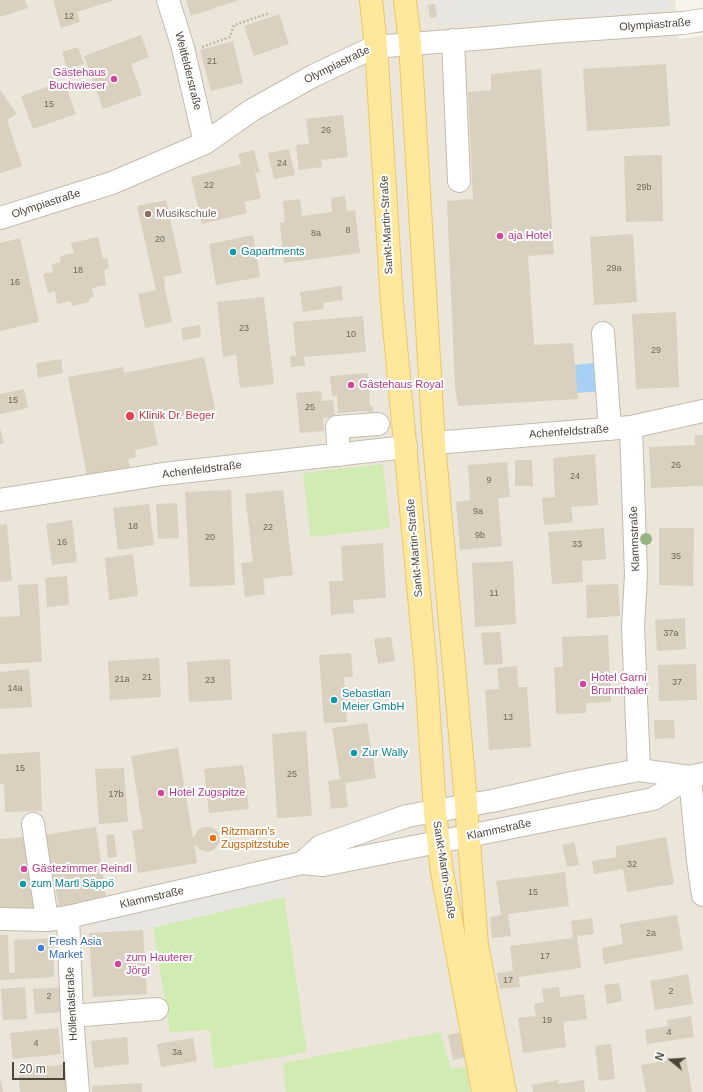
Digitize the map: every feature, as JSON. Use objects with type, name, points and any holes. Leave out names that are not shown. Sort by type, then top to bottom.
[{"type":"main road","name":"Sankt-Martin-Straße","points":[[371,0],[376,46],[392,303],[428,703],[438,843],[442,872],[483,1092]]},
{"type":"main road","name":"Sankt-Martin-Straße","points":[[405,0],[410,43],[434,443],[477,945],[505,1092]]},
{"type":"street","name":"Weitfelderstraße","points":[[168,0],[185,52],[205,143]]},
{"type":"street","name":"Olympiastraße","points":[[0,218],[112,183],[205,143],[252,110],[313,76],[376,46],[683,23],[703,20]]},
{"type":"street","points":[[453,40],[459,181]]},
{"type":"street","name":"Klammstraße","points":[[603,333],[621,428],[636,575],[633,627],[639,770]]},
{"type":"street","name":"Achenfeldstraße","points":[[434,443],[621,428],[703,411]]},
{"type":"street","points":[[339,455],[337,427],[378,424]]},
{"type":"street","name":"Achenfeldstraße","points":[[0,500],[163,474],[406,447]]},
{"type":"street","points":[[302,863],[320,846],[407,816],[466,806],[639,770],[696,776],[698,861],[703,895]]},
{"type":"street","name":"Klammstraße","points":[[0,919],[57,918],[302,863],[323,865],[653,799],[696,776]]},
{"type":"street","name":"Höllentalstraße","points":[[33,824],[57,918],[72,1016],[78,1092]]},
{"type":"street","points":[[72,1016],[157,1009]]},
{"type":"path","points":[[185,52],[230,38],[234,25],[270,13]]},
{"type":"shaded area","points":[[0,0],[675,0],[677,39],[703,36],[703,1092],[0,1092]]},
{"type":"shaded area","points":[[436,0],[670,0],[671,11],[439,24]]},
{"type":"shaded area","points":[[278,869],[293,895],[143,930],[96,933],[95,911]]},
{"type":"green space","points":[[383,464],[390,528],[311,537],[303,473]]},
{"type":"green space","points":[[284,897],[307,1052],[214,1069],[210,1030],[170,1032],[153,927]]},
{"type":"green space","points":[[440,1032],[451,1068],[466,1067],[470,1092],[286,1092],[283,1063]]},
{"type":"water","points":[[601,362],[603,391],[577,393],[575,365]]},
{"type":"building","points":[[0,0],[25,0],[28,8],[0,17]]},
{"type":"building","points":[[53,0],[112,1],[77,12],[80,22],[61,28]]},
{"type":"building","points":[[186,0],[239,0],[191,16]]},
{"type":"building","points":[[435,4],[437,17],[430,18],[428,5]]},
{"type":"building","points":[[279,14],[289,44],[254,56],[244,26]]},
{"type":"building","name":"Gästehaus Buchwieser","points":[[141,35],[149,57],[131,64],[142,95],[103,109],[84,56]]},
{"type":"building","points":[[233,41],[243,83],[211,91],[200,50]]},
{"type":"building","points":[[78,47],[84,64],[67,69],[62,52]]},
{"type":"building","points":[[666,64],[670,126],[587,131],[583,69]]},
{"type":"building","name":"aja Hotel","points":[[541,69],[554,254],[528,256],[534,345],[573,343],[578,399],[458,406],[455,387],[447,201],[473,199],[468,92],[491,90],[491,74]]},
{"type":"building","points":[[64,81],[76,114],[33,129],[21,96]]},
{"type":"building","points":[[0,90],[17,114],[7,120],[22,166],[0,173]]},
{"type":"building","points":[[343,115],[348,157],[321,160],[322,167],[299,170],[296,145],[309,144],[306,119]]},
{"type":"building","points":[[289,149],[295,175],[274,179],[268,153]]},
{"type":"building","points":[[254,150],[260,172],[255,173],[261,198],[244,202],[247,213],[202,224],[191,177],[241,164],[238,154]]},
{"type":"building","points":[[662,155],[663,221],[626,222],[624,156]]},
{"type":"building","points":[[345,196],[347,211],[355,210],[360,253],[284,263],[280,223],[285,222],[283,201],[300,199],[302,216],[332,212],[331,198]]},
{"type":"building","points":[[166,200],[182,273],[164,277],[172,322],[145,328],[138,294],[156,290],[137,206]]},
{"type":"building","points":[[633,234],[637,302],[594,305],[590,237]]},
{"type":"building","name":"Gapartments","points":[[253,235],[260,277],[216,285],[209,244]]},
{"type":"building","points":[[98,237],[103,259],[107,258],[109,268],[104,271],[106,285],[92,288],[94,297],[89,298],[89,302],[72,306],[71,301],[57,304],[55,291],[48,293],[43,274],[53,272],[52,264],[61,262],[60,256],[74,253],[71,243]]},
{"type":"building","points":[[20,238],[39,322],[0,331],[0,243]]},
{"type":"building","points":[[341,286],[343,300],[323,303],[324,309],[303,312],[300,292]]},
{"type":"building","points":[[264,297],[274,384],[240,388],[236,355],[223,357],[217,302]]},
{"type":"building","points":[[676,312],[679,387],[636,389],[632,314]]},
{"type":"building","points":[[363,316],[366,352],[304,357],[305,366],[291,367],[290,356],[296,356],[293,322]]},
{"type":"building","points":[[200,325],[201,337],[183,340],[181,328]]},
{"type":"building","name":"Klinik Dr. Beger","points":[[204,357],[215,409],[153,422],[158,445],[135,450],[137,457],[128,459],[130,467],[87,476],[68,377],[123,367],[124,373]]},
{"type":"building","points":[[61,359],[63,373],[38,378],[36,363]]},
{"type":"building","points":[[368,373],[370,405],[374,408],[373,412],[338,413],[337,395],[332,396],[330,376]]},
{"type":"building","points":[[24,389],[28,408],[0,414],[0,394]]},
{"type":"building","points":[[321,391],[322,401],[333,400],[335,417],[323,418],[324,431],[300,433],[296,393]]},
{"type":"building","points":[[0,428],[4,443],[0,444]]},
{"type":"building","points":[[695,435],[703,435],[703,486],[651,488],[649,447],[695,445]]},
{"type":"building","points":[[595,454],[598,505],[571,507],[573,522],[544,525],[542,498],[555,497],[553,458]]},
{"type":"building","points":[[515,460],[532,460],[533,486],[515,486]]},
{"type":"building","points":[[507,462],[510,497],[498,498],[502,546],[460,550],[456,502],[470,500],[468,465]]},
{"type":"building","points":[[231,490],[235,585],[190,587],[185,492]]},
{"type":"building","points":[[283,490],[293,575],[263,579],[265,594],[245,597],[241,563],[253,562],[245,494]]},
{"type":"building","points":[[177,503],[179,538],[158,539],[156,504]]},
{"type":"building","points":[[149,504],[154,545],[118,550],[113,508]]},
{"type":"building","points":[[72,520],[77,562],[52,565],[46,524]]},
{"type":"building","points":[[7,524],[12,581],[0,582],[0,525]]},
{"type":"building","points":[[604,528],[606,559],[582,561],[583,582],[552,584],[548,532]]},
{"type":"building","points":[[659,528],[694,528],[693,586],[659,585]]},
{"type":"building","points":[[383,543],[386,598],[353,600],[354,613],[331,615],[329,581],[343,581],[341,546]]},
{"type":"building","points":[[133,554],[138,596],[109,600],[105,558]]},
{"type":"building","points":[[513,561],[516,624],[475,627],[472,563]]},
{"type":"building","points":[[67,576],[69,605],[47,607],[45,578]]},
{"type":"building","points":[[38,584],[42,662],[0,664],[0,617],[20,616],[18,585]]},
{"type":"building","points":[[618,584],[620,616],[587,618],[586,585]]},
{"type":"building","points":[[685,618],[686,649],[657,651],[655,620]]},
{"type":"building","points":[[500,632],[503,664],[484,665],[481,633]]},
{"type":"building","name":"Hotel Garni Brunnthaler","points":[[608,635],[611,702],[586,703],[586,713],[556,714],[554,667],[563,667],[562,637]]},
{"type":"building","points":[[391,637],[395,661],[378,664],[374,639]]},
{"type":"building","name":"Sebastian Meier GmbH","points":[[351,653],[353,677],[344,677],[347,722],[324,723],[319,655]]},
{"type":"building","points":[[159,658],[161,697],[110,700],[108,661]]},
{"type":"building","points":[[230,659],[232,700],[189,702],[187,662]]},
{"type":"building","points":[[696,664],[697,700],[659,701],[658,665]]},
{"type":"building","points":[[517,666],[518,687],[527,687],[531,747],[489,750],[485,690],[499,689],[497,668]]},
{"type":"building","points":[[29,669],[32,707],[0,709],[0,672]]},
{"type":"building","points":[[654,720],[674,720],[675,738],[655,739]]},
{"type":"building","name":"Zur Wally","points":[[367,723],[376,778],[345,783],[348,807],[331,809],[328,781],[340,779],[332,728]]},
{"type":"building","points":[[306,731],[312,816],[277,818],[272,734]]},
{"type":"building","name":"Hotel Zugspitze","points":[[178,748],[193,838],[199,829],[203,827],[211,827],[218,832],[220,839],[219,843],[214,850],[207,852],[199,849],[194,844],[197,863],[138,873],[132,831],[143,829],[131,756]]},
{"type":"building","points":[[40,752],[42,811],[5,812],[4,784],[0,784],[0,754]]},
{"type":"building","points":[[243,765],[249,809],[209,813],[204,769]]},
{"type":"building","points":[[124,768],[128,822],[99,824],[95,769]]},
{"type":"building","points":[[96,827],[107,902],[59,909],[54,877],[49,878],[43,835]]},
{"type":"building","points":[[114,834],[117,857],[108,858],[106,835]]},
{"type":"building","name":"zum Martl Säppö","points":[[29,836],[38,914],[0,912],[0,838],[5,839]]},
{"type":"building","points":[[666,837],[674,884],[627,892],[623,869],[594,874],[592,861],[616,857],[616,846]]},
{"type":"building","points":[[574,842],[579,865],[567,867],[562,845]]},
{"type":"building","points":[[565,872],[569,906],[508,914],[511,936],[492,938],[490,917],[501,915],[496,881]]},
{"type":"building","points":[[677,915],[683,950],[604,964],[602,948],[623,944],[620,924]]},
{"type":"building","points":[[592,918],[594,934],[577,936],[581,968],[519,977],[520,987],[500,989],[497,973],[513,971],[510,946],[573,938],[571,921]]},
{"type":"building","name":"zum Hauterer Jörgl","points":[[143,930],[147,994],[93,997],[89,933]]},
{"type":"building","points":[[0,935],[8,935],[9,973],[15,973],[14,940],[53,938],[54,977],[0,980]]},
{"type":"building","points":[[688,974],[693,1004],[655,1010],[650,981]]},
{"type":"building","points":[[619,983],[622,1001],[607,1004],[604,985]]},
{"type":"building","points":[[25,987],[27,1019],[3,1020],[1,989]]},
{"type":"building","points":[[64,987],[66,1012],[35,1014],[33,989]]},
{"type":"building","points":[[559,987],[560,997],[584,994],[587,1019],[563,1022],[566,1047],[523,1053],[518,1018],[536,1016],[534,1004],[544,1002],[542,989]]},
{"type":"building","points":[[691,1016],[694,1037],[647,1044],[645,1030],[668,1026],[667,1020]]},
{"type":"building","points":[[58,1028],[61,1054],[13,1059],[10,1033]]},
{"type":"building","points":[[466,1031],[472,1056],[453,1060],[448,1035]]},
{"type":"building","points":[[127,1037],[129,1064],[94,1068],[91,1041]]},
{"type":"building","points":[[193,1038],[197,1061],[161,1067],[157,1044]]},
{"type":"building","points":[[611,1044],[615,1079],[599,1081],[595,1046]]},
{"type":"building","points":[[686,1057],[692,1092],[646,1092],[641,1065]]},
{"type":"building","points":[[68,1064],[70,1092],[20,1092],[18,1069]]},
{"type":"building","points":[[558,1080],[558,1084],[584,1080],[585,1092],[533,1092],[532,1085]]},
{"type":"building","points":[[1,1081],[3,1092],[0,1092]]},
{"type":"building","points":[[142,1083],[142,1092],[92,1092],[92,1086]]},
{"type":"place","name":"Gästehaus Buchwieser","points":[[114,79]]},
{"type":"place","name":"Musikschule","points":[[148,214]]},
{"type":"place","name":"aja Hotel","points":[[500,236]]},
{"type":"place","name":"Gapartments","points":[[233,252]]},
{"type":"place","name":"Gästehaus Royal","points":[[351,385]]},
{"type":"place","name":"Klinik Dr. Beger","points":[[130,416]]},
{"type":"place","name":"Hotel Garni Brunnthaler","points":[[583,684]]},
{"type":"place","name":"Sebastian Meier GmbH","points":[[334,700]]},
{"type":"place","name":"Zur Wally","points":[[354,753]]},
{"type":"place","name":"Hotel Zugspitze","points":[[161,793]]},
{"type":"place","name":"Ritzmann's Zugspitzstube","points":[[213,838]]},
{"type":"place","name":"Gästezimmer Reindl","points":[[24,869]]},
{"type":"place","name":"zum Martl Säppö","points":[[23,884]]},
{"type":"place","name":"Fresh Asia Market","points":[[41,948]]},
{"type":"place","name":"zum Hauterer Jörgl","points":[[118,964]]}]
